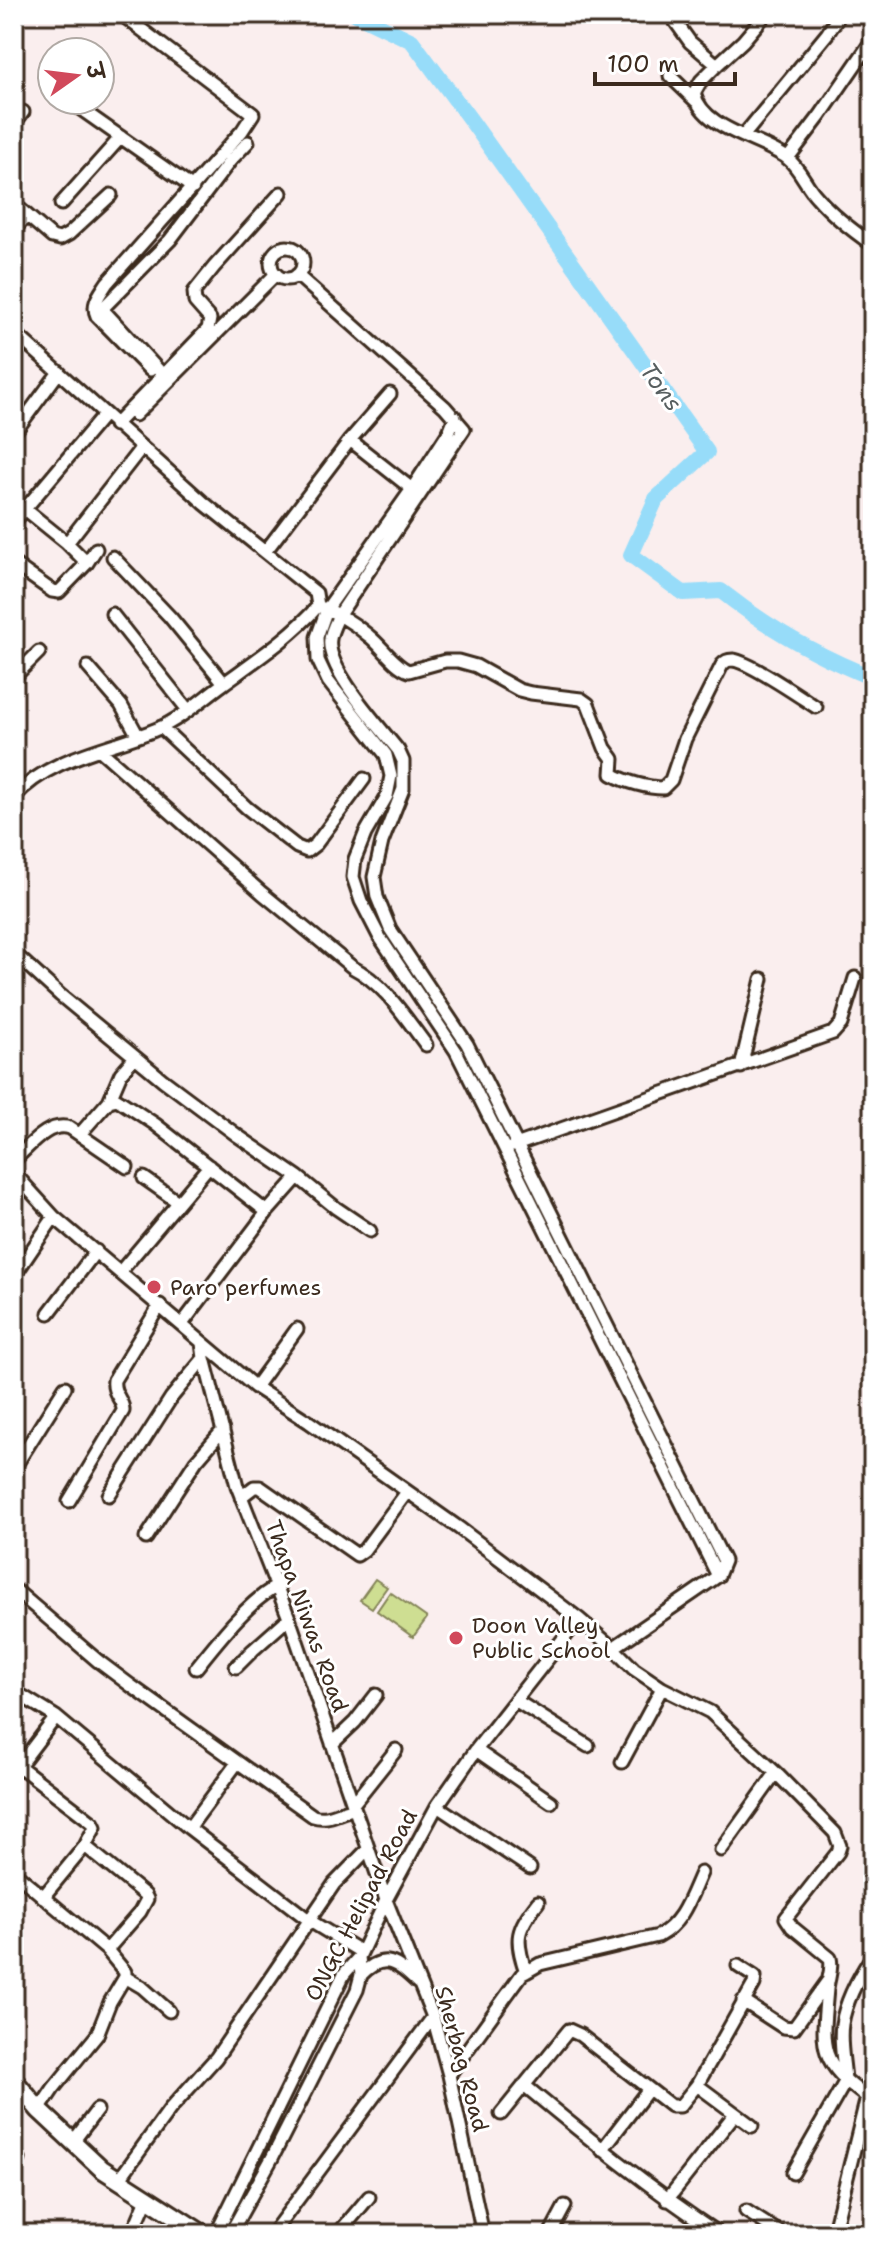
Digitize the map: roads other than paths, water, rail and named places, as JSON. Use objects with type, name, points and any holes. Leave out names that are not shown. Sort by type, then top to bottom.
[{"type":"street","points":[[121,14],[253,114],[242,131],[97,298],[94,310],[105,325],[150,370]]},
{"type":"street","points":[[670,14],[690,42],[717,65]]},
{"type":"street","points":[[696,102],[694,93],[701,81],[766,14]]},
{"type":"street","points":[[744,135],[840,14]]},
{"type":"street","points":[[788,158],[873,39]]},
{"type":"street","points":[[670,76],[714,121],[788,158],[826,207],[873,245]]},
{"type":"street","points":[[14,124],[23,112]]},
{"type":"street","points":[[91,116],[193,188]]},
{"type":"street","points":[[61,204],[121,137]]},
{"type":"street","points":[[162,374],[105,312],[104,307],[170,240],[248,142]]},
{"type":"street","points":[[115,425],[204,332],[210,319],[194,299],[194,292],[281,193]]},
{"type":"street","points":[[14,204],[52,237],[60,239],[111,195]]},
{"type":"street","points":[[14,229],[27,216]]},
{"type":"street","points":[[286,246],[301,255],[302,268],[297,275],[288,279],[276,274],[271,263],[275,252],[286,246]]},
{"type":"street","points":[[135,415],[276,274]]},
{"type":"street","points":[[297,275],[463,426],[463,432],[339,615],[330,639],[331,657],[339,674],[398,750],[403,761],[403,789],[374,877],[377,897],[390,929],[467,1044],[511,1147],[560,1246],[664,1453],[724,1561],[718,1576],[613,1648]]},
{"type":"street","points":[[14,332],[204,503],[316,593],[322,607],[317,637],[318,660],[328,681],[386,755],[391,776],[387,796],[365,834],[355,859],[353,877],[361,901],[379,936],[456,1051],[511,1147]]},
{"type":"street","points":[[14,433],[59,372]]},
{"type":"street","points":[[265,552],[350,440],[390,394]]},
{"type":"street","points":[[14,522],[104,415]]},
{"type":"street","points":[[14,797],[45,771],[161,727],[188,710],[322,607],[412,489],[449,432],[455,417]]},
{"type":"street","points":[[350,440],[412,489]]},
{"type":"street","points":[[67,543],[142,447]]},
{"type":"street","points":[[25,509],[87,563]]},
{"type":"street","points":[[14,564],[56,592],[63,589],[96,549]]},
{"type":"street","points":[[113,557],[170,617],[224,683]]},
{"type":"street","points":[[322,607],[370,636],[404,670],[458,661],[476,666],[519,690],[581,699],[588,704],[605,748],[613,759],[612,774],[656,788],[663,788],[671,780],[685,739],[726,661],[735,660],[763,674],[816,707]]},
{"type":"street","points":[[112,614],[188,710]]},
{"type":"street","points":[[14,677],[39,652]]},
{"type":"street","points":[[88,667],[121,705],[138,736]]},
{"type":"street","points":[[161,727],[247,808],[297,847],[307,851],[316,844],[364,779]]},
{"type":"street","points":[[100,750],[285,912],[352,967],[369,976],[385,991],[426,1045]]},
{"type":"street","points":[[14,774],[24,786]]},
{"type":"street","points":[[14,953],[60,995],[195,1105],[370,1231]]},
{"type":"street","points":[[511,1147],[833,1033],[841,1024],[855,978]]},
{"type":"street","points":[[741,1067],[762,979]]},
{"type":"street","points":[[80,1134],[109,1101],[121,1073],[135,1057]]},
{"type":"street","points":[[109,1101],[117,1099],[135,1109],[267,1212]]},
{"type":"street","points":[[14,1160],[53,1127],[64,1126],[127,1167]]},
{"type":"street","points":[[120,1272],[209,1166]]},
{"type":"street","points":[[14,1173],[54,1217],[255,1387],[459,1528],[579,1619],[634,1669],[662,1688],[710,1712],[835,1833],[838,1852],[786,1918],[792,1927],[830,1958],[832,1969],[823,2032],[826,2049],[834,2070],[867,2097]]},
{"type":"street","points":[[182,1324],[267,1212],[298,1177]]},
{"type":"street","points":[[144,1178],[178,1202]]},
{"type":"street","points":[[14,1276],[54,1217]]},
{"type":"street","points":[[49,1313],[96,1251]]},
{"type":"street","points":[[69,1501],[123,1411],[123,1404],[115,1394],[114,1380],[160,1305]]},
{"type":"street","points":[[255,1387],[297,1329]]},
{"type":"street","name":"Thapa Niwas Road","points":[[202,1343],[241,1497],[278,1586],[386,1900]]},
{"type":"street","points":[[109,1495],[171,1398],[204,1358]]},
{"type":"street","points":[[16,1461],[65,1387]]},
{"type":"street","points":[[146,1538],[196,1461],[223,1430]]},
{"type":"street","points":[[664,1453],[718,1576]]},
{"type":"street","points":[[241,1497],[254,1487],[260,1487],[357,1555],[407,1492]]},
{"type":"street","points":[[196,1668],[254,1603],[278,1586]]},
{"type":"street","points":[[14,1589],[98,1661],[317,1818],[328,1818],[354,1806],[396,1750]]},
{"type":"street","points":[[236,1667],[289,1618]]},
{"type":"street","name":"ONGC Helipad Road","points":[[216,2234],[344,1974],[360,1955],[437,1806],[476,1750],[579,1619]]},
{"type":"street","points":[[622,1762],[662,1688]]},
{"type":"street","points":[[14,1691],[56,1717],[189,1828],[310,1921],[360,1955],[361,1975],[357,1990],[230,2234]]},
{"type":"street","points":[[332,1744],[355,1722],[376,1695]]},
{"type":"street","points":[[515,1700],[588,1746]]},
{"type":"street","points":[[43,1897],[85,1846],[95,1827],[16,1769],[56,1717]]},
{"type":"street","points":[[476,1750],[551,1802]]},
{"type":"street","points":[[189,1828],[237,1763]]},
{"type":"street","points":[[721,1850],[776,1773]]},
{"type":"street","points":[[437,1806],[530,1868]]},
{"type":"street","points":[[85,1846],[147,1899],[132,1923],[107,1950]]},
{"type":"street","points":[[118,2181],[170,2109],[216,2058],[334,1884],[368,1849]]},
{"type":"street","points":[[14,1872],[107,1950],[123,1968],[125,1977],[110,2002],[97,2035],[39,2110]]},
{"type":"street","points":[[449,2075],[522,1974],[540,1964],[658,1936],[670,1930],[680,1919],[701,1873]]},
{"type":"street","name":"Sherbag Road","points":[[386,1900],[433,2017],[449,2075],[483,2234]]},
{"type":"street","points":[[526,1972],[520,1932],[523,1922],[538,1902]]},
{"type":"street","points":[[793,2173],[845,2082],[842,2025],[848,2001],[873,1955]]},
{"type":"street","points":[[361,1975],[374,1963],[384,1961],[397,1965],[422,1986]]},
{"type":"street","points":[[501,2114],[569,2030],[580,2035],[648,2090],[676,2107],[697,2085],[755,1980],[738,1966]]},
{"type":"street","points":[[125,1977],[142,1987],[169,2011]]},
{"type":"street","points":[[743,2001],[783,2027],[794,2028],[828,1982]]},
{"type":"street","points":[[272,2234],[433,2017]]},
{"type":"street","points":[[833,2234],[873,2078]]},
{"type":"street","points":[[14,2080],[39,2110],[102,2169],[203,2234]]},
{"type":"street","points":[[524,2085],[602,2150],[711,2232]]},
{"type":"street","points":[[697,2085],[752,2126]]},
{"type":"street","points":[[602,2150],[648,2090]]},
{"type":"street","points":[[72,2143],[97,2110]]},
{"type":"street","points":[[667,2200],[734,2115]]},
{"type":"street","points":[[338,2234],[369,2197]]},
{"type":"street","points":[[132,2234],[147,2199]]},
{"type":"street","points":[[550,2234],[565,2206]]},
{"type":"street","points":[[746,2211],[782,2234]]},
{"type":"waterway","name":"Tons","points":[[356,14],[412,41],[707,452],[656,499],[631,555],[683,593],[721,591],[794,640],[873,678]]},
{"type":"place","name":"Paro perfumes","points":[[154,1287]]},
{"type":"place","name":"Doon Valley Public School","points":[[456,1638]]}]
